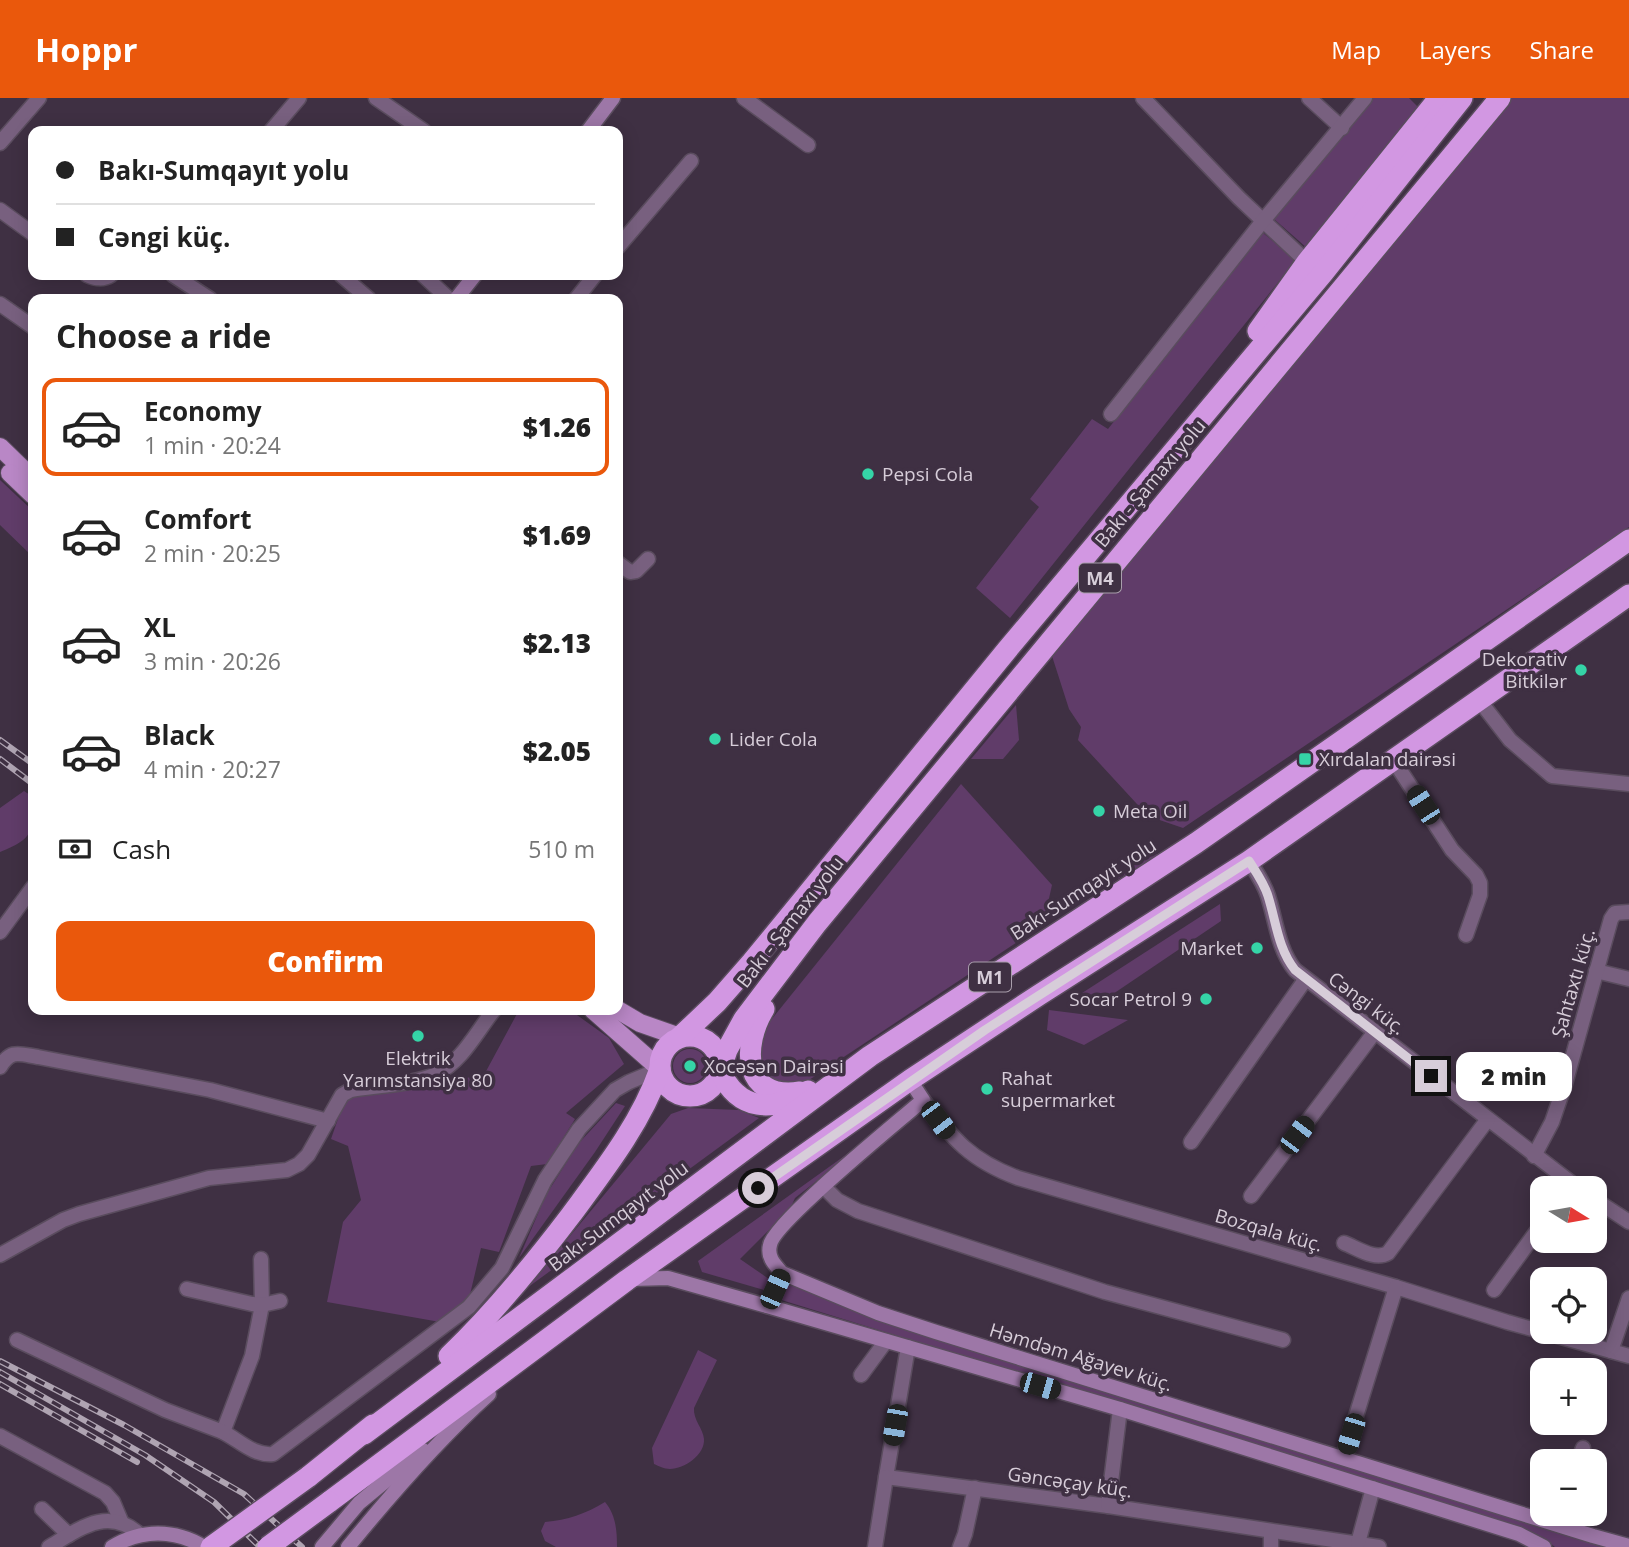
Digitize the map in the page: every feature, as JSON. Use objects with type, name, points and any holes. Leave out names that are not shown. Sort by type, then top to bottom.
[{"type":"highway","name":"Bakı - Şamaxı yolu","points":[[1315,267],[1462,98]]},
{"type":"highway","points":[[1315,267],[1380,214],[1478,98]]},
{"type":"highway","name":"Bakı - Şamaxı yolu","points":[[720,1072],[730,1044],[744,1019],[817,923],[1500,98]]},
{"type":"highway","name":"Bakı - Şamaxı yolu","points":[[680,1037],[717,1002],[752,962],[1156,472],[1315,267],[1430,101]]},
{"type":"highway","name":"Bakı-Sumqayıt yolu","points":[[364,1434],[870,1056],[1196,843],[1629,540]]},
{"type":"highway","name":"M1","points":[[557,1332],[910,1080],[1249,861],[1628,597]]},
{"type":"highway","points":[[809,1091],[792,1093],[766,1087],[753,1071],[749,1052],[757,1021],[817,923]]},
{"type":"highway","points":[[720,1072],[709,1089],[689,1096],[669,1088],[664,1083],[660,1058],[666,1047],[680,1037],[696,1036],[710,1043],[719,1056],[720,1072],[727,1086],[754,1104],[765,1106],[786,1103],[870,1056]]},
{"type":"highway","points":[[211,1547],[364,1434],[468,1338],[536,1260],[613,1157],[638,1117],[660,1069]]},
{"type":"highway","points":[[268,1547],[557,1332]]},
{"type":"main road","points":[[0,447],[28,474]]},
{"type":"main road","points":[[0,464],[28,490]]},
{"type":"main road","points":[[623,1013],[640,1023],[680,1037]]},
{"type":"main road","points":[[599,1015],[660,1069]]},
{"type":"street","points":[[0,143],[39,98]]},
{"type":"street","points":[[275,126],[299,98]]},
{"type":"street","points":[[376,98],[417,126]]},
{"type":"street","points":[[744,98],[808,145]]},
{"type":"street","points":[[1143,98],[1262,222],[1315,267]]},
{"type":"street","points":[[1309,98],[1342,128]]},
{"type":"street","points":[[1111,414],[1262,222],[1365,98]]},
{"type":"street","points":[[590,126],[609,99]]},
{"type":"street","points":[[623,241],[691,161]]},
{"type":"street","points":[[0,209],[28,230]]},
{"type":"street","points":[[180,280],[202,294]]},
{"type":"street","points":[[347,280],[363,294]]},
{"type":"street","points":[[428,280],[444,294]]},
{"type":"street","points":[[460,294],[471,280]]},
{"type":"street","points":[[0,304],[28,324]]},
{"type":"street","points":[[623,567],[630,572],[636,571],[648,559]]},
{"type":"street","points":[[1479,700],[1510,740],[1552,776],[1629,784]]},
{"type":"street","points":[[1394,761],[1452,850],[1476,875],[1480,883],[1480,895],[1466,935]]},
{"type":"street","name":"Cəngi küç.","points":[[1249,861],[1267,893],[1288,962],[1305,980],[1559,1176]]},
{"type":"street","points":[[0,932],[28,894]]},
{"type":"street","name":"Şahtaxtı küç.","points":[[1534,1156],[1552,1122],[1565,1084],[1611,919],[1615,913],[1629,912]]},
{"type":"street","points":[[1596,971],[1629,979]]},
{"type":"street","points":[[1191,1142],[1305,980]]},
{"type":"street","points":[[0,1255],[79,1214],[209,1178],[287,1170],[308,1155],[342,1095],[351,1090],[434,1076],[443,1071],[476,1036],[491,1015]]},
{"type":"street","points":[[1251,1196],[1374,1033]]},
{"type":"street","points":[[0,1067],[11,1054],[38,1057],[210,1090],[328,1121]]},
{"type":"street","points":[[18,1340],[186,1420],[223,1433],[257,1454],[273,1454],[463,1313],[502,1268],[545,1180],[564,1148],[591,1113],[622,1086],[660,1069]]},
{"type":"street","points":[[767,1306],[782,1273],[769,1254],[773,1236],[823,1186],[923,1100],[910,1080]]},
{"type":"street","name":"Bozqala küç.","points":[[923,1100],[953,1139],[993,1169],[1093,1201],[1629,1356]]},
{"type":"street","points":[[1344,1243],[1376,1256],[1388,1253],[1488,1119]]},
{"type":"street","points":[[823,1186],[837,1199],[858,1211],[1105,1292],[1283,1340]]},
{"type":"street","points":[[1607,1208],[1629,1222]]},
{"type":"street","points":[[1494,1290],[1530,1240]]},
{"type":"street","points":[[223,1433],[248,1368],[262,1305],[261,1259]]},
{"type":"street","name":"Həmdəm Ağayev küç.","points":[[782,1273],[878,1313],[1343,1458],[1530,1511]]},
{"type":"street","points":[[627,1280],[668,1278],[886,1340],[1373,1488],[1535,1544]]},
{"type":"street","points":[[1343,1458],[1396,1287]]},
{"type":"street","points":[[187,1289],[262,1305],[280,1301]]},
{"type":"street","points":[[1611,1351],[1629,1298]]},
{"type":"street","points":[[322,1547],[346,1518],[380,1485],[463,1418],[557,1332]]},
{"type":"street","points":[[861,1375],[886,1340]]},
{"type":"street","points":[[875,1547],[908,1347]]},
{"type":"street","points":[[1108,1506],[1120,1409]]},
{"type":"street","points":[[348,1547],[394,1492],[463,1418]]},
{"type":"street","points":[[0,1437],[105,1493],[114,1502],[121,1521]]},
{"type":"street","name":"Gəncəçay küç.","points":[[886,1477],[1108,1506],[1379,1547]]},
{"type":"street","points":[[960,1547],[975,1488]]},
{"type":"street","points":[[1358,1543],[1373,1488]]},
{"type":"street","points":[[42,1509],[69,1535]]},
{"type":"street","points":[[49,1547],[95,1522],[121,1521],[139,1534]]},
{"type":"street","name":"Həmdəm Ağayev küç.","points":[[1578,1526],[1629,1546]]},
{"type":"street","points":[[1271,1531],[1271,1547]]},
{"type":"street","points":[[112,1547],[139,1534],[155,1533],[174,1535],[204,1547]]},
{"type":"shaded area","points":[[1373,98],[1409,98],[1418,107],[1307,248],[1274,219]]},
{"type":"shaded area","points":[[1509,98],[1629,98],[1629,527],[1183,828],[1148,816],[1078,740],[1081,727],[1069,709],[1052,656],[1239,423]]},
{"type":"shaded area","points":[[1263,233],[1296,260],[1010,618],[976,588],[1039,507],[1030,499],[1092,419],[1108,429]]},
{"type":"shaded area","points":[[0,480],[28,506],[28,552],[0,525]]},
{"type":"shaded area","points":[[1016,705],[1019,740],[1003,759],[971,759]]},
{"type":"shaded area","points":[[961,784],[1052,885],[1043,925],[803,1084],[789,1087],[768,1080],[757,1057],[767,1025]]},
{"type":"shaded area","points":[[24,791],[28,794],[28,834],[20,842],[0,852],[0,808]]},
{"type":"shaded area","points":[[1160,854],[1075,904],[1082,896],[1151,855]]},
{"type":"shaded area","points":[[1220,904],[1221,921],[1107,998],[1079,995]]},
{"type":"shaded area","points":[[1049,1010],[1128,1020],[1084,1045],[1047,1030]]},
{"type":"shaded area","points":[[516,1015],[577,1015],[609,1038],[624,1064],[566,1113],[575,1119],[547,1164],[531,1166],[499,1252],[481,1248],[468,1303],[440,1322],[327,1302],[343,1222],[361,1200],[348,1146],[331,1139],[339,1116],[350,1097],[484,1075]]},
{"type":"shaded area","name":"Xocəsən Dairəsi","points":[[690,1049],[702,1054],[707,1066],[702,1078],[690,1083],[678,1078],[673,1066],[678,1054]]},
{"type":"shaded area","points":[[616,1103],[625,1106],[519,1258],[546,1195],[578,1144]]},
{"type":"shaded area","points":[[688,1108],[739,1110],[759,1118],[527,1288],[671,1114]]},
{"type":"shaded area","points":[[889,1124],[795,1198],[790,1209],[740,1259],[769,1279],[764,1290],[702,1272],[698,1261]]},
{"type":"shaded area","points":[[783,1282],[900,1326],[1530,1523],[1530,1526],[1541,1526],[1608,1547],[1555,1547],[1544,1538],[1517,1527],[775,1298]]},
{"type":"shaded area","points":[[698,1350],[717,1360],[694,1408],[704,1439],[703,1445],[697,1456],[687,1464],[664,1468],[654,1464],[652,1448]]},
{"type":"shaded area","points":[[605,1502],[614,1518],[617,1547],[556,1547],[545,1541],[541,1531],[545,1522],[576,1516]]},
{"type":"railway","points":[[0,740],[28,760]]},
{"type":"railway","points":[[0,759],[28,780]]},
{"type":"railway","points":[[0,1361],[124,1425],[244,1494],[302,1547]]},
{"type":"railway","points":[[0,1372],[145,1455],[214,1502],[260,1547]]},
{"type":"railway","points":[[0,1384],[137,1462]]},
{"type":"place","name":"Pepsi Cola","points":[[868,474]]},
{"type":"place","name":"Dekorativ Bitkilər","points":[[1581,670]]},
{"type":"place","name":"Lider Cola","points":[[715,739]]},
{"type":"place","name":"Xırdalan dairəsi","points":[[1305,759]]},
{"type":"place","name":"Meta Oil","points":[[1099,811]]},
{"type":"place","name":"Market","points":[[1257,948]]},
{"type":"place","name":"Socar Petrol 9","points":[[1206,999]]},
{"type":"place","name":"Elektrik Yarımstansiya 80","points":[[418,1036]]},
{"type":"place","name":"Xocəsən Dairəsi","points":[[690,1066]]},
{"type":"place","name":"Rahat supermarket","points":[[987,1089]]},
{"type":"route","points":[[758,1188],[985,1030],[1249,861],[1267,893],[1288,962],[1305,980],[1431,1076]]}]
